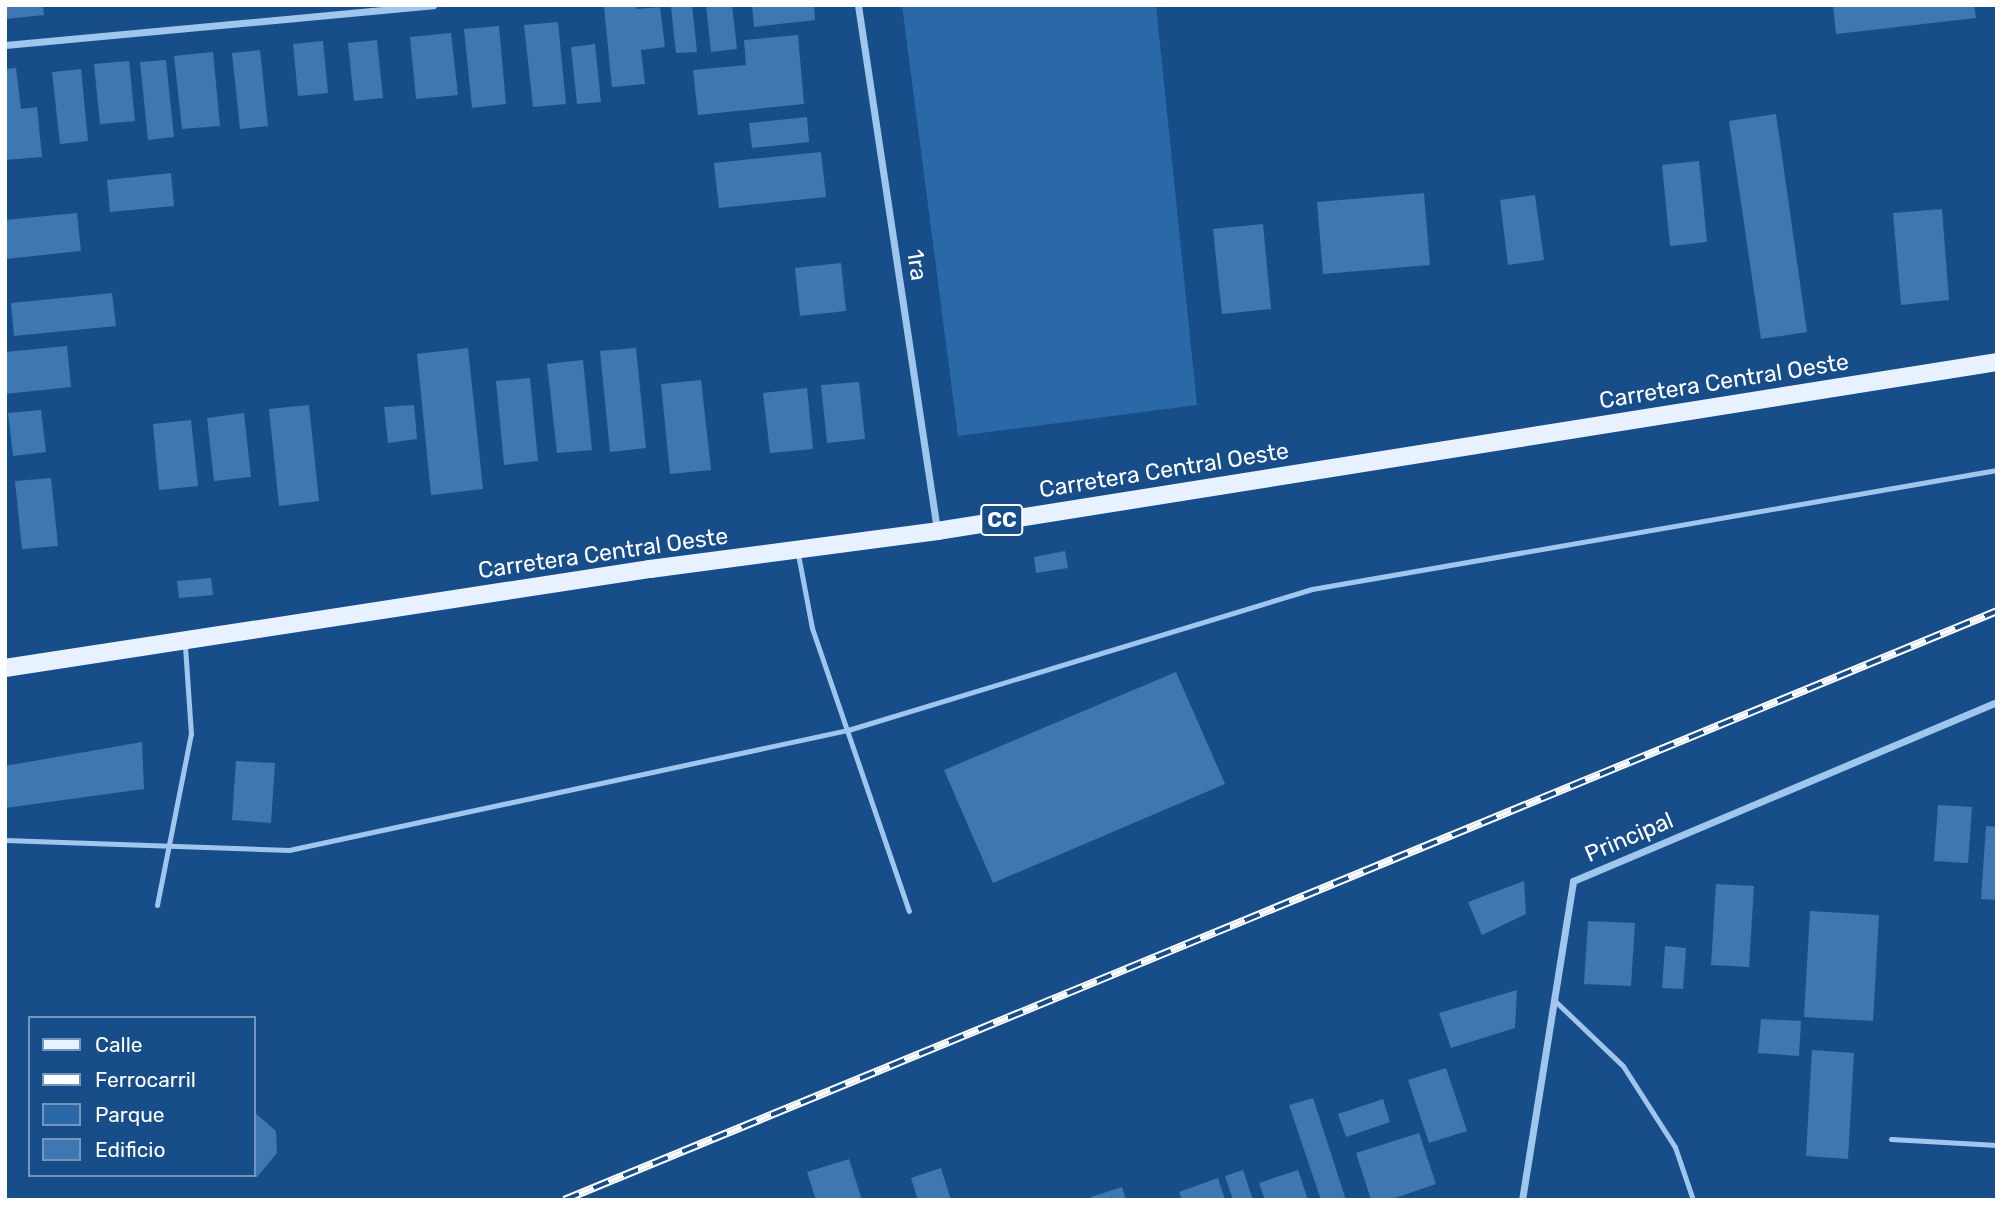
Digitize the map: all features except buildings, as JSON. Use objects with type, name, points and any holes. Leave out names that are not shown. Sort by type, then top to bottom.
[{"type":"main road","name":"Carretera Central Oeste","points":[[5,668],[650,569],[937,531],[1997,362]]},
{"type":"street","points":[[5,45],[433,5]]},
{"type":"street","name":"1ra","points":[[858,5],[937,531]]},
{"type":"street","name":"Principal","points":[[1522,1200],[1573,881],[1997,702]]},
{"type":"lane","points":[[5,840],[289,850],[848,730],[1312,589],[1997,470]]},
{"type":"lane","points":[[797,551],[812,628],[909,911]]},
{"type":"lane","points":[[157,905],[171,847],[191,734],[185,642]]},
{"type":"lane","points":[[1554,1000],[1623,1066],[1675,1147],[1692,1200]]},
{"type":"lane","points":[[1891,1139],[1997,1145]]},
{"type":"green space","points":[[902,5],[1156,5],[1197,405],[958,436]]},
{"type":"railway","points":[[564,1200],[1997,611]]}]
